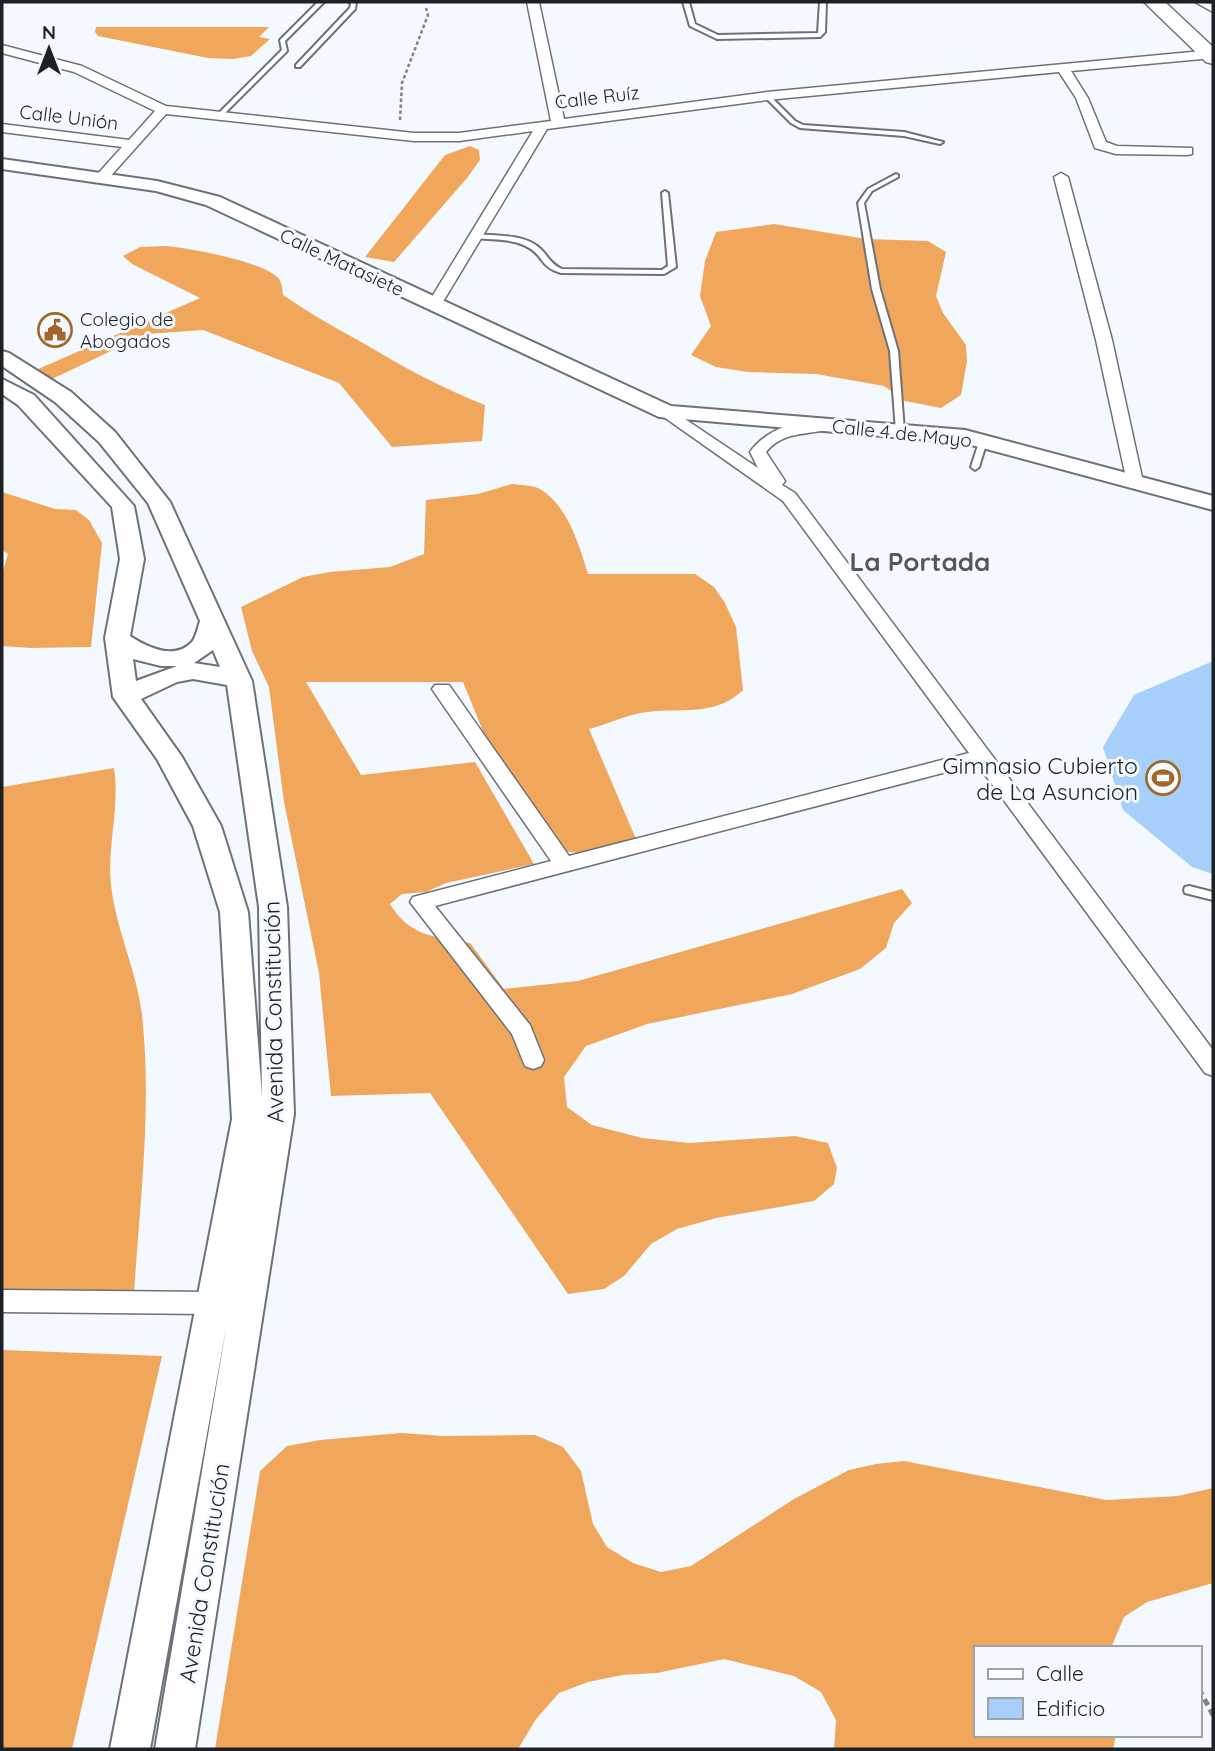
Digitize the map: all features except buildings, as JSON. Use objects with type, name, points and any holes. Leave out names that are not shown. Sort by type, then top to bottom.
[{"type":"main road","points":[[1154,2],[1212,55]]},
{"type":"street","points":[[533,2],[558,122]]},
{"type":"street","points":[[1201,2],[1213,9]]},
{"type":"street","name":"Calle Ruíz","points":[[2,49],[78,69],[163,110],[400,136],[459,136],[767,96],[1212,55]]},
{"type":"street","points":[[1063,68],[1082,98],[1100,145],[1116,150],[1188,150]]},
{"type":"street","points":[[102,177],[163,110]]},
{"type":"street","points":[[434,304],[511,175],[539,135],[541,124]]},
{"type":"street","name":"Calle Unión","points":[[2,128],[132,144]]},
{"type":"street","name":"Calle Matasiete","points":[[2,164],[157,186],[213,201],[667,412]]},
{"type":"street","points":[[1061,177],[1104,340],[1135,482]]},
{"type":"street","name":"Avenida Constitución","points":[[2,357],[63,397],[107,437],[159,502],[239,681],[273,907],[278,1114],[175,1749]]},
{"type":"street","name":"Avenida Constitución","points":[[2,385],[26,400],[123,506],[132,559],[117,638],[126,697],[169,757],[207,826],[234,912],[248,1119],[211,1303],[130,1749]]},
{"type":"street","points":[[667,412],[789,497]]},
{"type":"street","name":"Calle 4 de Mayo","points":[[667,412],[965,437],[1213,503]]},
{"type":"street","points":[[827,425],[773,435],[758,452],[763,463],[1213,1067]]},
{"type":"street","points":[[117,638],[139,653],[161,658],[185,658],[204,645],[213,619]]},
{"type":"street","points":[[126,697],[167,674],[187,671],[214,671],[239,681]]},
{"type":"street","points":[[442,689],[564,865]]},
{"type":"street","points":[[533,1059],[522,1031],[421,902],[982,756]]},
{"type":"street","points":[[2,1301],[211,1303]]},
{"type":"lane","points":[[219,116],[285,50],[282,41],[321,2]]},
{"type":"lane","points":[[298,66],[353,8],[352,2]]},
{"type":"lane","points":[[686,2],[692,25],[717,37],[820,35],[823,2]]},
{"type":"lane","points":[[767,96],[793,122],[802,127],[904,134],[940,142]]},
{"type":"lane","points":[[896,176],[870,190],[861,203],[876,289],[894,351],[900,431]]},
{"type":"lane","points":[[475,236],[529,244],[538,250],[543,261],[561,271],[657,274],[672,267],[665,193]]},
{"type":"lane","points":[[975,467],[983,441]]},
{"type":"lane","points":[[1189,890],[1213,896]]},
{"type":"path","points":[[400,136],[402,83],[428,16],[426,8]]},
{"type":"path","points":[[1201,1693],[1213,1715]]},
{"type":"shaded area","points":[[96,27],[269,27],[259,37],[270,39],[251,56],[233,59],[208,58],[98,36]]},
{"type":"shaded area","points":[[470,146],[479,150],[480,160],[394,262],[365,257],[445,155]]},
{"type":"shaded area","points":[[774,224],[866,239],[928,241],[946,252],[936,296],[943,313],[966,345],[967,361],[961,395],[941,408],[905,401],[884,386],[816,374],[748,372],[716,367],[691,355],[711,326],[700,296],[705,261],[716,232]]},
{"type":"shaded area","points":[[167,246],[223,256],[275,275],[281,284],[283,295],[313,314],[423,377],[485,405],[482,441],[392,447],[339,383],[203,330],[147,334],[52,379],[36,370],[200,298],[132,264],[123,256],[140,247]]},
{"type":"shaded area","points":[[512,484],[540,489],[558,505],[571,527],[588,574],[695,574],[714,587],[736,627],[743,690],[731,700],[704,709],[646,712],[589,729],[636,839],[591,855],[564,851],[489,746],[463,682],[306,682],[361,775],[475,762],[534,864],[446,883],[426,892],[402,894],[390,904],[398,915],[425,934],[470,943],[504,989],[578,981],[902,889],[912,903],[894,923],[886,948],[860,969],[792,994],[647,1024],[586,1046],[564,1077],[567,1107],[592,1125],[642,1138],[689,1143],[795,1136],[828,1143],[837,1168],[834,1184],[814,1201],[716,1218],[677,1229],[651,1244],[624,1276],[604,1289],[568,1294],[430,1093],[331,1096],[319,973],[284,802],[269,687],[252,651],[241,607],[303,577],[390,567],[424,554],[426,500],[478,494]]},
{"type":"shaded area","points":[[2,492],[55,509],[76,510],[89,520],[102,543],[91,647],[2,646],[2,574],[8,554],[2,550]]},
{"type":"shaded area","points":[[114,768],[116,797],[111,885],[117,918],[136,982],[145,1050],[144,1154],[134,1293],[2,1289],[2,787]]},
{"type":"shaded area","points":[[2,1350],[162,1356],[72,1749],[2,1749]]},
{"type":"shaded area","points":[[402,1433],[443,1436],[535,1435],[563,1447],[581,1471],[593,1524],[607,1547],[633,1563],[661,1572],[691,1566],[794,1499],[849,1470],[876,1464],[904,1461],[1106,1500],[1178,1496],[1213,1488],[1213,1583],[1147,1602],[1124,1617],[1112,1646],[974,1646],[974,1737],[1116,1737],[1113,1749],[834,1749],[836,1720],[821,1692],[794,1676],[724,1659],[657,1673],[622,1675],[588,1682],[559,1693],[536,1719],[518,1749],[215,1749],[260,1471],[287,1446],[320,1440]]},
{"type":"place","name":"Colegio de Abogados","points":[[55,330]]},
{"type":"place","name":"Gimnasio Cubierto de La Asuncion","points":[[1163,778]]},
{"type":"district","name":"La Portada","points":[[920,561]]}]
